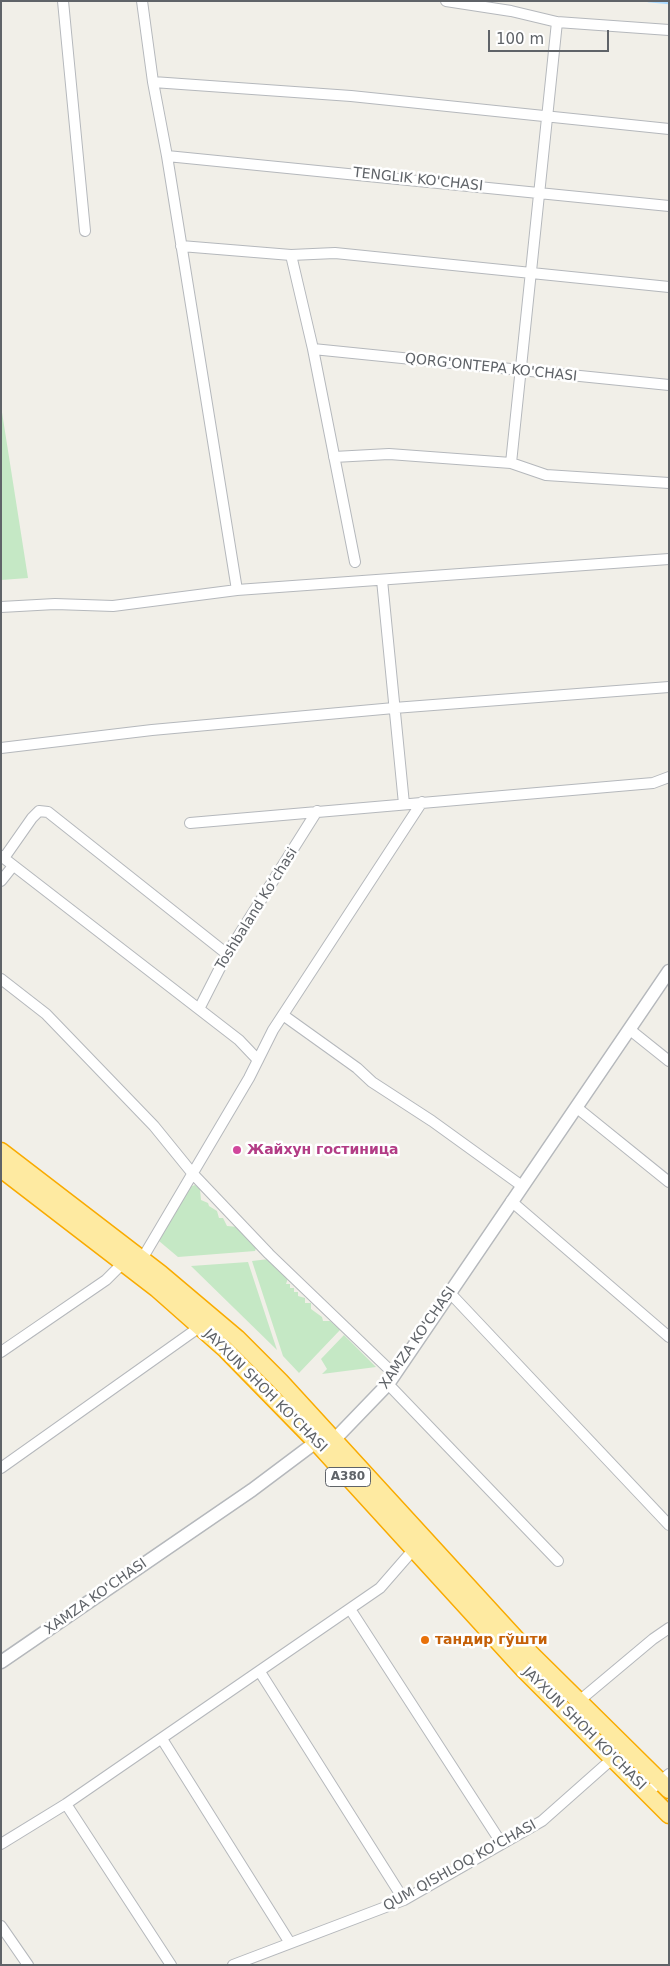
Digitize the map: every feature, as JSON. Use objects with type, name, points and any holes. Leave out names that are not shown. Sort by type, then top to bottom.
[{"type":"highway","name":"JAYXUN SHOH KO'CHASI","points":[[1,1152],[142,1259],[237,1338],[334,1440],[520,1643],[579,1701],[666,1781]]},
{"type":"highway","name":"JAYXUN SHOH KO'CHASI","points":[[1,1169],[123,1263],[200,1326],[316,1442],[524,1670],[669,1815]]},
{"type":"street","points":[[63,1],[85,231]]},
{"type":"street","points":[[142,1],[153,82],[167,156],[237,590]]},
{"type":"street","points":[[446,1],[511,11],[556,22],[669,30]]},
{"type":"street","points":[[512,464],[556,22]]},
{"type":"street","points":[[153,82],[351,96],[669,129]]},
{"type":"street","name":"TENGLIK KO'CHASI","points":[[167,156],[669,206]]},
{"type":"street","points":[[181,246],[291,255],[335,253],[669,287]]},
{"type":"street","points":[[291,255],[313,350],[355,562]]},
{"type":"street","name":"QORG'ONTEPA KO'CHASI","points":[[313,350],[521,372],[669,385]]},
{"type":"street","points":[[334,456],[389,454],[512,464],[546,474],[669,482]]},
{"type":"street","points":[[1,607],[55,604],[113,606],[237,590],[669,559]]},
{"type":"street","points":[[382,580],[404,804]]},
{"type":"street","points":[[1,748],[152,730],[394,708],[669,687]]},
{"type":"street","points":[[190,823],[653,783],[669,777]]},
{"type":"street","points":[[142,1259],[193,1174],[283,1015],[422,802]]},
{"type":"street","points":[[227,954],[48,812],[39,811],[32,818],[3,857],[239,1040],[258,1060]]},
{"type":"street","name":"Toshbaland Koʻchasi","points":[[199,1009],[227,954],[317,811]]},
{"type":"street","points":[[1,881],[13,866]]},
{"type":"street","name":"XAMZA KO'CHASI","points":[[334,1440],[391,1380],[669,971]]},
{"type":"street","points":[[1,978],[46,1014],[154,1126],[193,1174],[391,1380],[558,1561]]},
{"type":"street","points":[[283,1015],[357,1068],[372,1082],[432,1121],[522,1186]]},
{"type":"street","points":[[629,1029],[669,1061]]},
{"type":"street","points":[[576,1108],[669,1182]]},
{"type":"street","points":[[511,1201],[669,1337]]},
{"type":"street","points":[[1,1352],[106,1280],[123,1263]]},
{"type":"street","points":[[450,1293],[669,1525]]},
{"type":"street","points":[[1,1468],[200,1326]]},
{"type":"street","points":[[316,1442],[334,1440]]},
{"type":"street","name":"XAMZA KO'CHASI","points":[[1,1662],[252,1490],[316,1442]]},
{"type":"street","points":[[1,1844],[66,1804],[380,1588],[414,1549]]},
{"type":"street","points":[[350,1609],[502,1844]]},
{"type":"street","points":[[579,1701],[653,1639],[669,1628]]},
{"type":"street","points":[[260,1672],[404,1900]]},
{"type":"street","points":[[162,1738],[290,1944]]},
{"type":"street","name":"QUM QISHLOQ KO'CHASI","points":[[233,1965],[404,1900],[542,1821],[612,1759]]},
{"type":"street","points":[[647,1793],[666,1781]]},
{"type":"street","points":[[66,1804],[172,1965]]},
{"type":"street","points":[[1,1926],[28,1965]]},
{"type":"green space","points":[[1,406],[28,578],[1,580]]},
{"type":"green space","points":[[195,1185],[200,1189],[201,1200],[217,1211],[219,1218],[223,1218],[227,1226],[238,1227],[257,1245],[255,1251],[178,1257],[159,1241],[189,1187]]},
{"type":"green space","points":[[269,1259],[288,1278],[286,1284],[290,1284],[290,1288],[294,1288],[294,1292],[298,1292],[298,1296],[305,1298],[305,1303],[311,1303],[311,1309],[322,1317],[323,1321],[330,1321],[340,1330],[299,1373],[283,1356],[252,1261]]},
{"type":"green space","points":[[248,1262],[277,1350],[191,1266]]},
{"type":"green space","points":[[344,1335],[376,1367],[322,1374],[327,1369],[321,1359]]},
{"type":"waterway","points":[[648,1],[669,3]]},
{"type":"place","name":"Жайхун гостиница","points":[[237,1150]]},
{"type":"place","name":"тандир гўшти","points":[[425,1640]]}]
